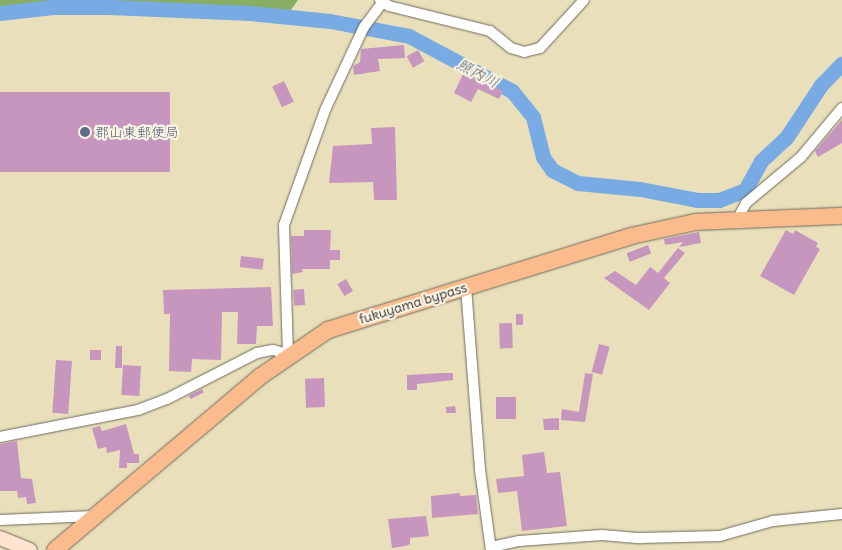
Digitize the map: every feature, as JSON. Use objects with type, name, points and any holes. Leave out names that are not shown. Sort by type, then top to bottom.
[{"type":"highway","name":"fukuyama bypass","points":[[55,550],[288,354],[328,330],[631,236],[696,222],[738,218],[842,216]]},
{"type":"main road","points":[[0,538],[29,549]]},
{"type":"main road","points":[[0,548],[5,550]]},
{"type":"street","points":[[0,437],[138,410],[167,399],[257,353],[274,350],[288,354],[284,225],[326,108],[364,27],[382,1],[490,32],[511,48],[524,52],[540,48],[584,0]]},
{"type":"street","points":[[738,218],[746,203],[801,157],[842,108]]},
{"type":"street","points":[[466,288],[480,470],[491,549],[519,541],[602,534],[640,538],[720,536],[773,521],[842,514]]},
{"type":"street","points":[[0,520],[95,516]]},
{"type":"green space","points":[[0,0],[298,0],[288,14],[113,1],[0,13]]},
{"type":"building","points":[[404,45],[405,58],[378,59],[380,71],[354,75],[353,66],[360,62],[361,49]]},
{"type":"building","points":[[418,50],[424,61],[413,68],[407,56]]},
{"type":"building","points":[[464,72],[503,91],[499,99],[478,89],[471,102],[454,93]]},
{"type":"building","points":[[284,81],[294,102],[282,107],[272,86]]},
{"type":"building","name":"郡山東郵便局","points":[[0,92],[170,92],[170,172],[0,172]]},
{"type":"building","points":[[842,120],[842,143],[818,157],[815,151]]},
{"type":"building","points":[[395,127],[397,200],[374,200],[373,182],[329,183],[333,146],[372,144],[371,128]]},
{"type":"building","points":[[304,230],[331,230],[330,250],[340,250],[340,260],[330,260],[330,269],[302,269],[303,272],[292,274],[291,236],[304,236]]},
{"type":"building","points":[[786,230],[793,234],[795,230],[818,243],[816,247],[820,249],[794,295],[760,276]]},
{"type":"building","points":[[699,232],[701,243],[679,247],[683,242],[665,245],[664,239]]},
{"type":"building","points":[[648,245],[651,253],[630,262],[627,253]]},
{"type":"building","points":[[678,248],[685,253],[664,278],[670,283],[649,310],[604,278],[615,271],[636,285],[650,267],[658,273]]},
{"type":"building","points":[[241,256],[264,259],[262,270],[240,267]]},
{"type":"building","points":[[346,279],[353,291],[344,296],[337,284]]},
{"type":"building","points":[[271,287],[273,326],[257,326],[256,344],[237,344],[238,312],[222,312],[221,360],[192,359],[191,372],[169,371],[170,314],[164,314],[163,290]]},
{"type":"building","points":[[304,289],[305,305],[294,306],[293,290]]},
{"type":"building","points":[[516,314],[523,314],[523,325],[516,325]]},
{"type":"building","points":[[499,323],[512,323],[513,348],[500,348]]},
{"type":"building","points":[[599,344],[610,347],[602,375],[591,372]]},
{"type":"building","points":[[116,346],[122,346],[122,368],[115,368]]},
{"type":"building","points":[[90,350],[101,350],[101,360],[90,360]]},
{"type":"building","points":[[56,360],[72,361],[68,414],[52,413]]},
{"type":"building","points":[[123,365],[141,366],[139,396],[121,395]]},
{"type":"building","points":[[453,373],[453,380],[417,384],[417,390],[407,390],[407,375]]},
{"type":"building","points":[[585,373],[593,374],[585,422],[561,420],[562,409],[579,412]]},
{"type":"building","points":[[324,378],[325,407],[306,408],[305,379]]},
{"type":"building","points":[[202,389],[204,393],[190,399],[189,396]]},
{"type":"building","points":[[496,397],[516,397],[516,419],[496,419]]},
{"type":"building","points":[[455,406],[456,413],[446,413],[446,407]]},
{"type":"building","points":[[559,418],[559,430],[544,430],[543,419]]},
{"type":"building","points":[[126,424],[134,454],[139,454],[139,463],[127,463],[127,468],[119,468],[120,450],[107,453],[106,447],[98,449],[92,428],[100,426],[102,431]]},
{"type":"building","points":[[17,441],[21,478],[32,479],[36,503],[27,504],[26,497],[18,498],[17,491],[0,491],[0,444]]},
{"type":"building","points":[[544,452],[547,473],[560,472],[567,526],[522,531],[517,491],[498,493],[496,479],[524,476],[522,455]]},
{"type":"building","points":[[460,493],[460,496],[476,495],[478,514],[432,518],[431,496]]},
{"type":"building","points":[[426,516],[429,536],[410,538],[410,544],[392,548],[388,519]]},
{"type":"waterway","name":"照内川","points":[[0,13],[53,7],[109,7],[250,13],[330,21],[409,36],[512,91],[533,117],[543,157],[552,170],[578,183],[640,189],[697,200],[719,200],[745,190],[761,161],[786,138],[821,85],[842,63]]},
{"type":"place","name":"郡山東郵便局","points":[[85,132]]}]
